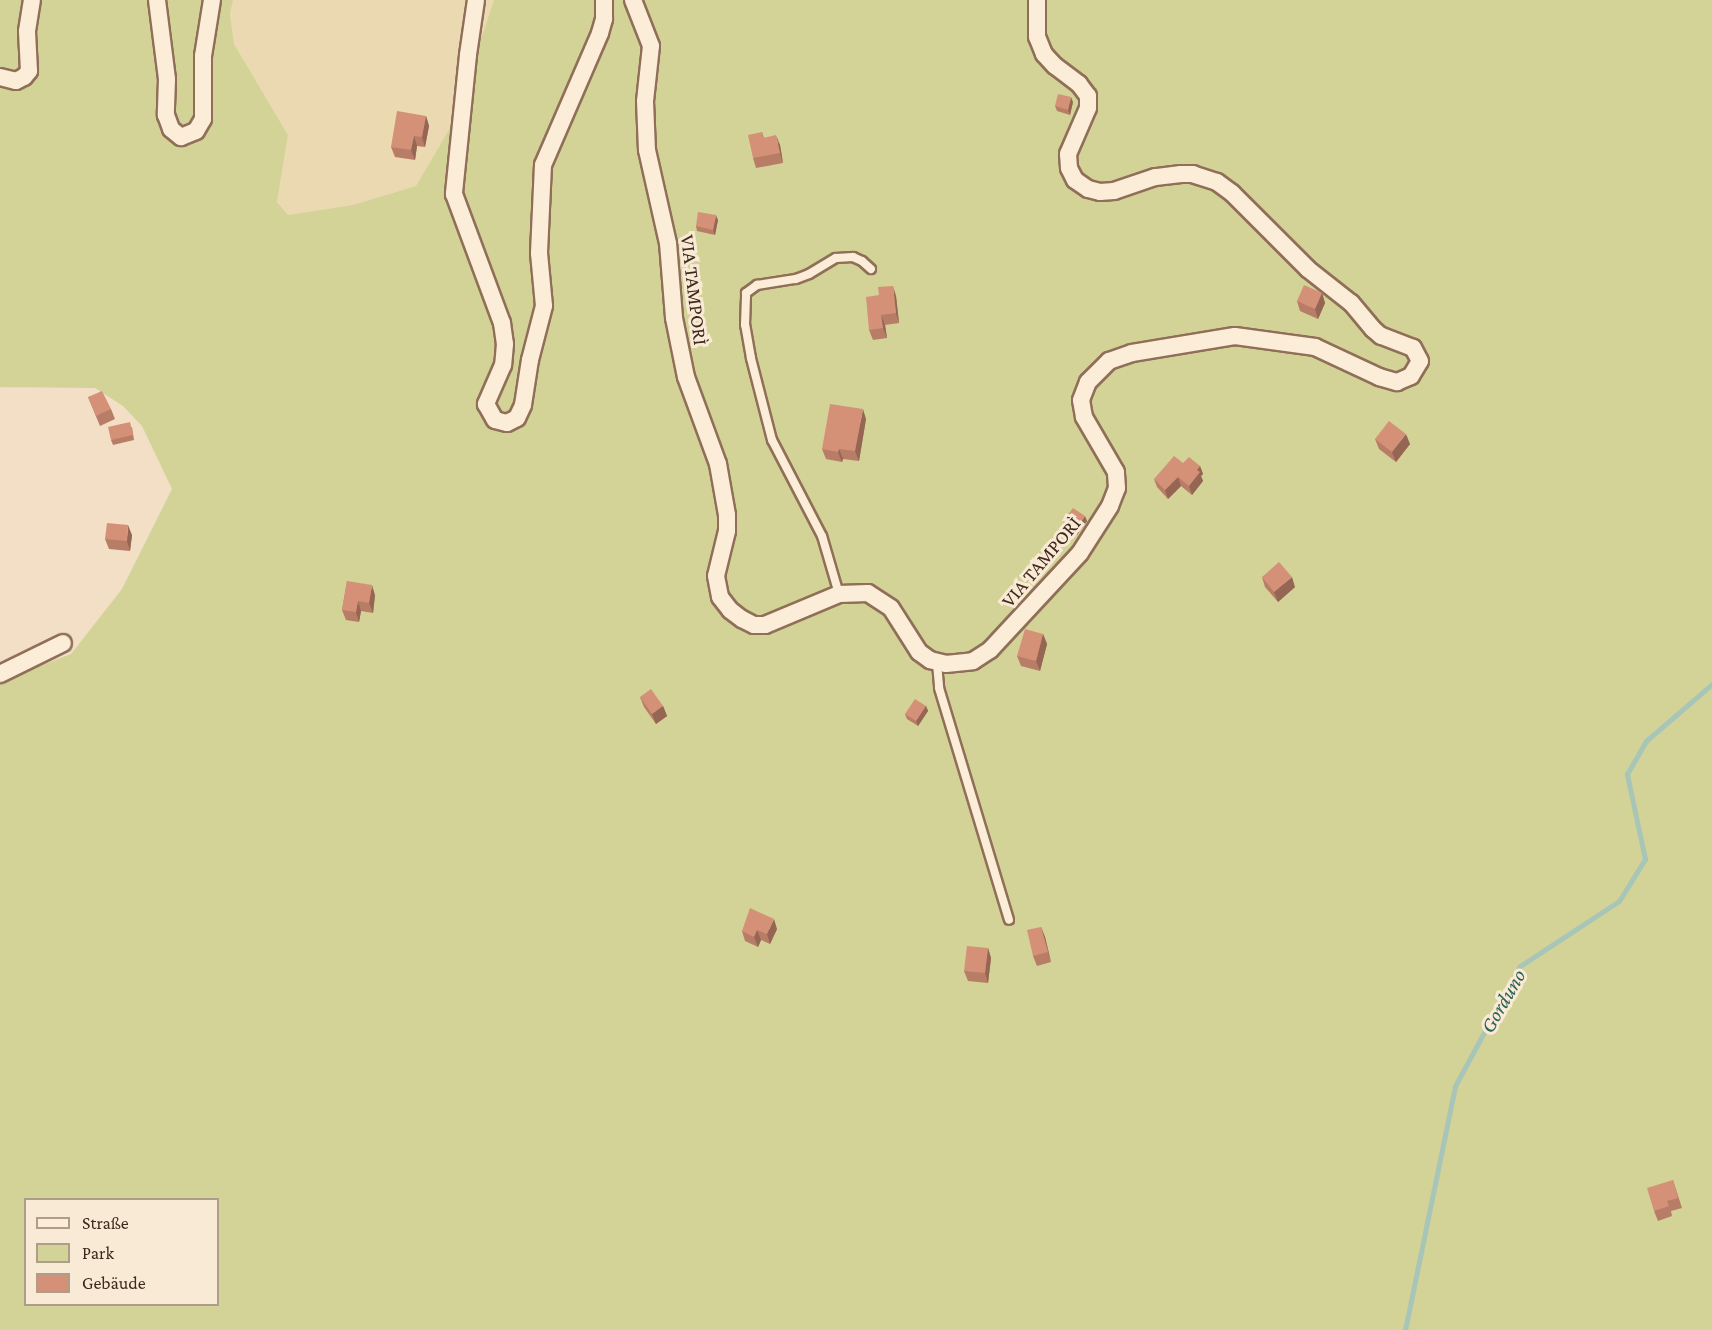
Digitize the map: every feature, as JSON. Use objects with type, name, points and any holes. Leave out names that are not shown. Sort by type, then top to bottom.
[{"type":"street","points":[[0,77],[16,81],[29,71],[27,41],[32,0]]},
{"type":"street","points":[[157,0],[167,79],[167,122],[176,135],[181,137],[196,132],[203,118],[203,56],[212,0]]},
{"type":"street","points":[[476,0],[453,186],[456,201],[502,323],[506,344],[503,365],[486,404],[490,416],[507,423],[517,418],[523,405],[530,360],[544,306],[538,253],[543,165],[602,27],[604,0]]},
{"type":"street","name":"VIA TAMPORÌ","points":[[633,0],[651,46],[645,101],[647,150],[668,243],[674,318],[686,376],[714,451],[724,497],[727,524],[716,576],[718,591],[724,604],[735,615],[759,626],[776,623],[839,594],[868,593],[884,602],[898,618],[913,646],[937,663],[973,661],[990,650],[1065,572],[1101,522],[1115,495],[1118,480],[1113,465],[1084,417],[1081,400],[1088,382],[1109,361],[1132,353],[1235,336],[1315,347],[1379,377],[1397,382],[1411,376],[1420,361],[1413,348],[1372,330],[1351,303],[1308,269],[1232,193],[1217,182],[1193,174],[1181,174],[1155,177],[1114,191],[1100,192],[1088,189],[1076,180],[1069,168],[1068,154],[1086,116],[1089,102],[1079,84],[1054,66],[1044,54],[1037,37],[1037,0]]},
{"type":"street","points":[[0,674],[26,664],[63,643]]},
{"type":"lane","points":[[839,594],[822,536],[772,440],[745,325],[746,293],[757,285],[796,279],[836,258],[853,257],[871,269]]},
{"type":"lane","points":[[937,663],[939,688],[1009,920]]},
{"type":"shaded area","points":[[233,0],[494,0],[453,123],[416,186],[353,205],[288,215],[277,202],[288,135],[234,44],[230,14]]},
{"type":"green space","points":[[0,0],[233,0],[230,14],[234,44],[288,135],[277,202],[288,215],[353,205],[416,186],[453,123],[494,0],[1712,0],[1712,1330],[0,1330],[0,681],[71,654],[122,589],[172,489],[142,426],[123,406],[95,388],[0,387]]},
{"type":"building","points":[[1058,94],[1071,97],[1068,110],[1055,106]]},
{"type":"building","points":[[397,111],[426,116],[422,137],[414,136],[411,150],[391,147]]},
{"type":"building","points":[[762,132],[763,138],[776,135],[780,153],[753,158],[748,135]]},
{"type":"building","points":[[698,212],[716,215],[713,230],[696,226]]},
{"type":"building","points":[[1304,285],[1322,293],[1315,309],[1297,301]]},
{"type":"building","points":[[893,286],[896,313],[881,315],[883,328],[869,330],[866,297],[879,295],[878,287]]},
{"type":"building","points":[[102,391],[111,409],[96,416],[88,397]]},
{"type":"building","points":[[830,404],[863,409],[855,451],[839,449],[838,452],[822,449]]},
{"type":"building","points":[[1389,421],[1406,434],[1392,452],[1375,439]]},
{"type":"building","points":[[130,422],[133,435],[111,440],[108,427]]},
{"type":"building","points":[[1174,456],[1183,463],[1189,457],[1200,466],[1197,470],[1200,472],[1189,486],[1178,477],[1165,490],[1154,479]]},
{"type":"building","points":[[1073,508],[1085,516],[1075,530],[1063,521]]},
{"type":"building","points":[[107,523],[128,525],[127,541],[105,539]]},
{"type":"building","points":[[1279,562],[1292,577],[1274,592],[1262,577]]},
{"type":"building","points":[[347,581],[372,585],[369,603],[358,601],[356,612],[342,610]]},
{"type":"building","points":[[1025,629],[1043,634],[1036,661],[1017,656]]},
{"type":"building","points":[[651,689],[663,706],[652,714],[640,697]]},
{"type":"building","points":[[915,699],[926,706],[916,721],[905,714]]},
{"type":"building","points":[[750,908],[774,919],[767,934],[757,930],[754,937],[742,931]]},
{"type":"building","points":[[1041,927],[1048,952],[1033,956],[1027,930]]},
{"type":"building","points":[[967,946],[988,948],[985,973],[964,971]]},
{"type":"building","points":[[1673,1180],[1678,1198],[1667,1201],[1669,1206],[1654,1211],[1647,1188]]},
{"type":"waterway","name":"Gorduno","points":[[1405,1330],[1455,1086],[1520,966],[1619,901],[1645,859],[1627,774],[1646,741],[1712,684]]}]
